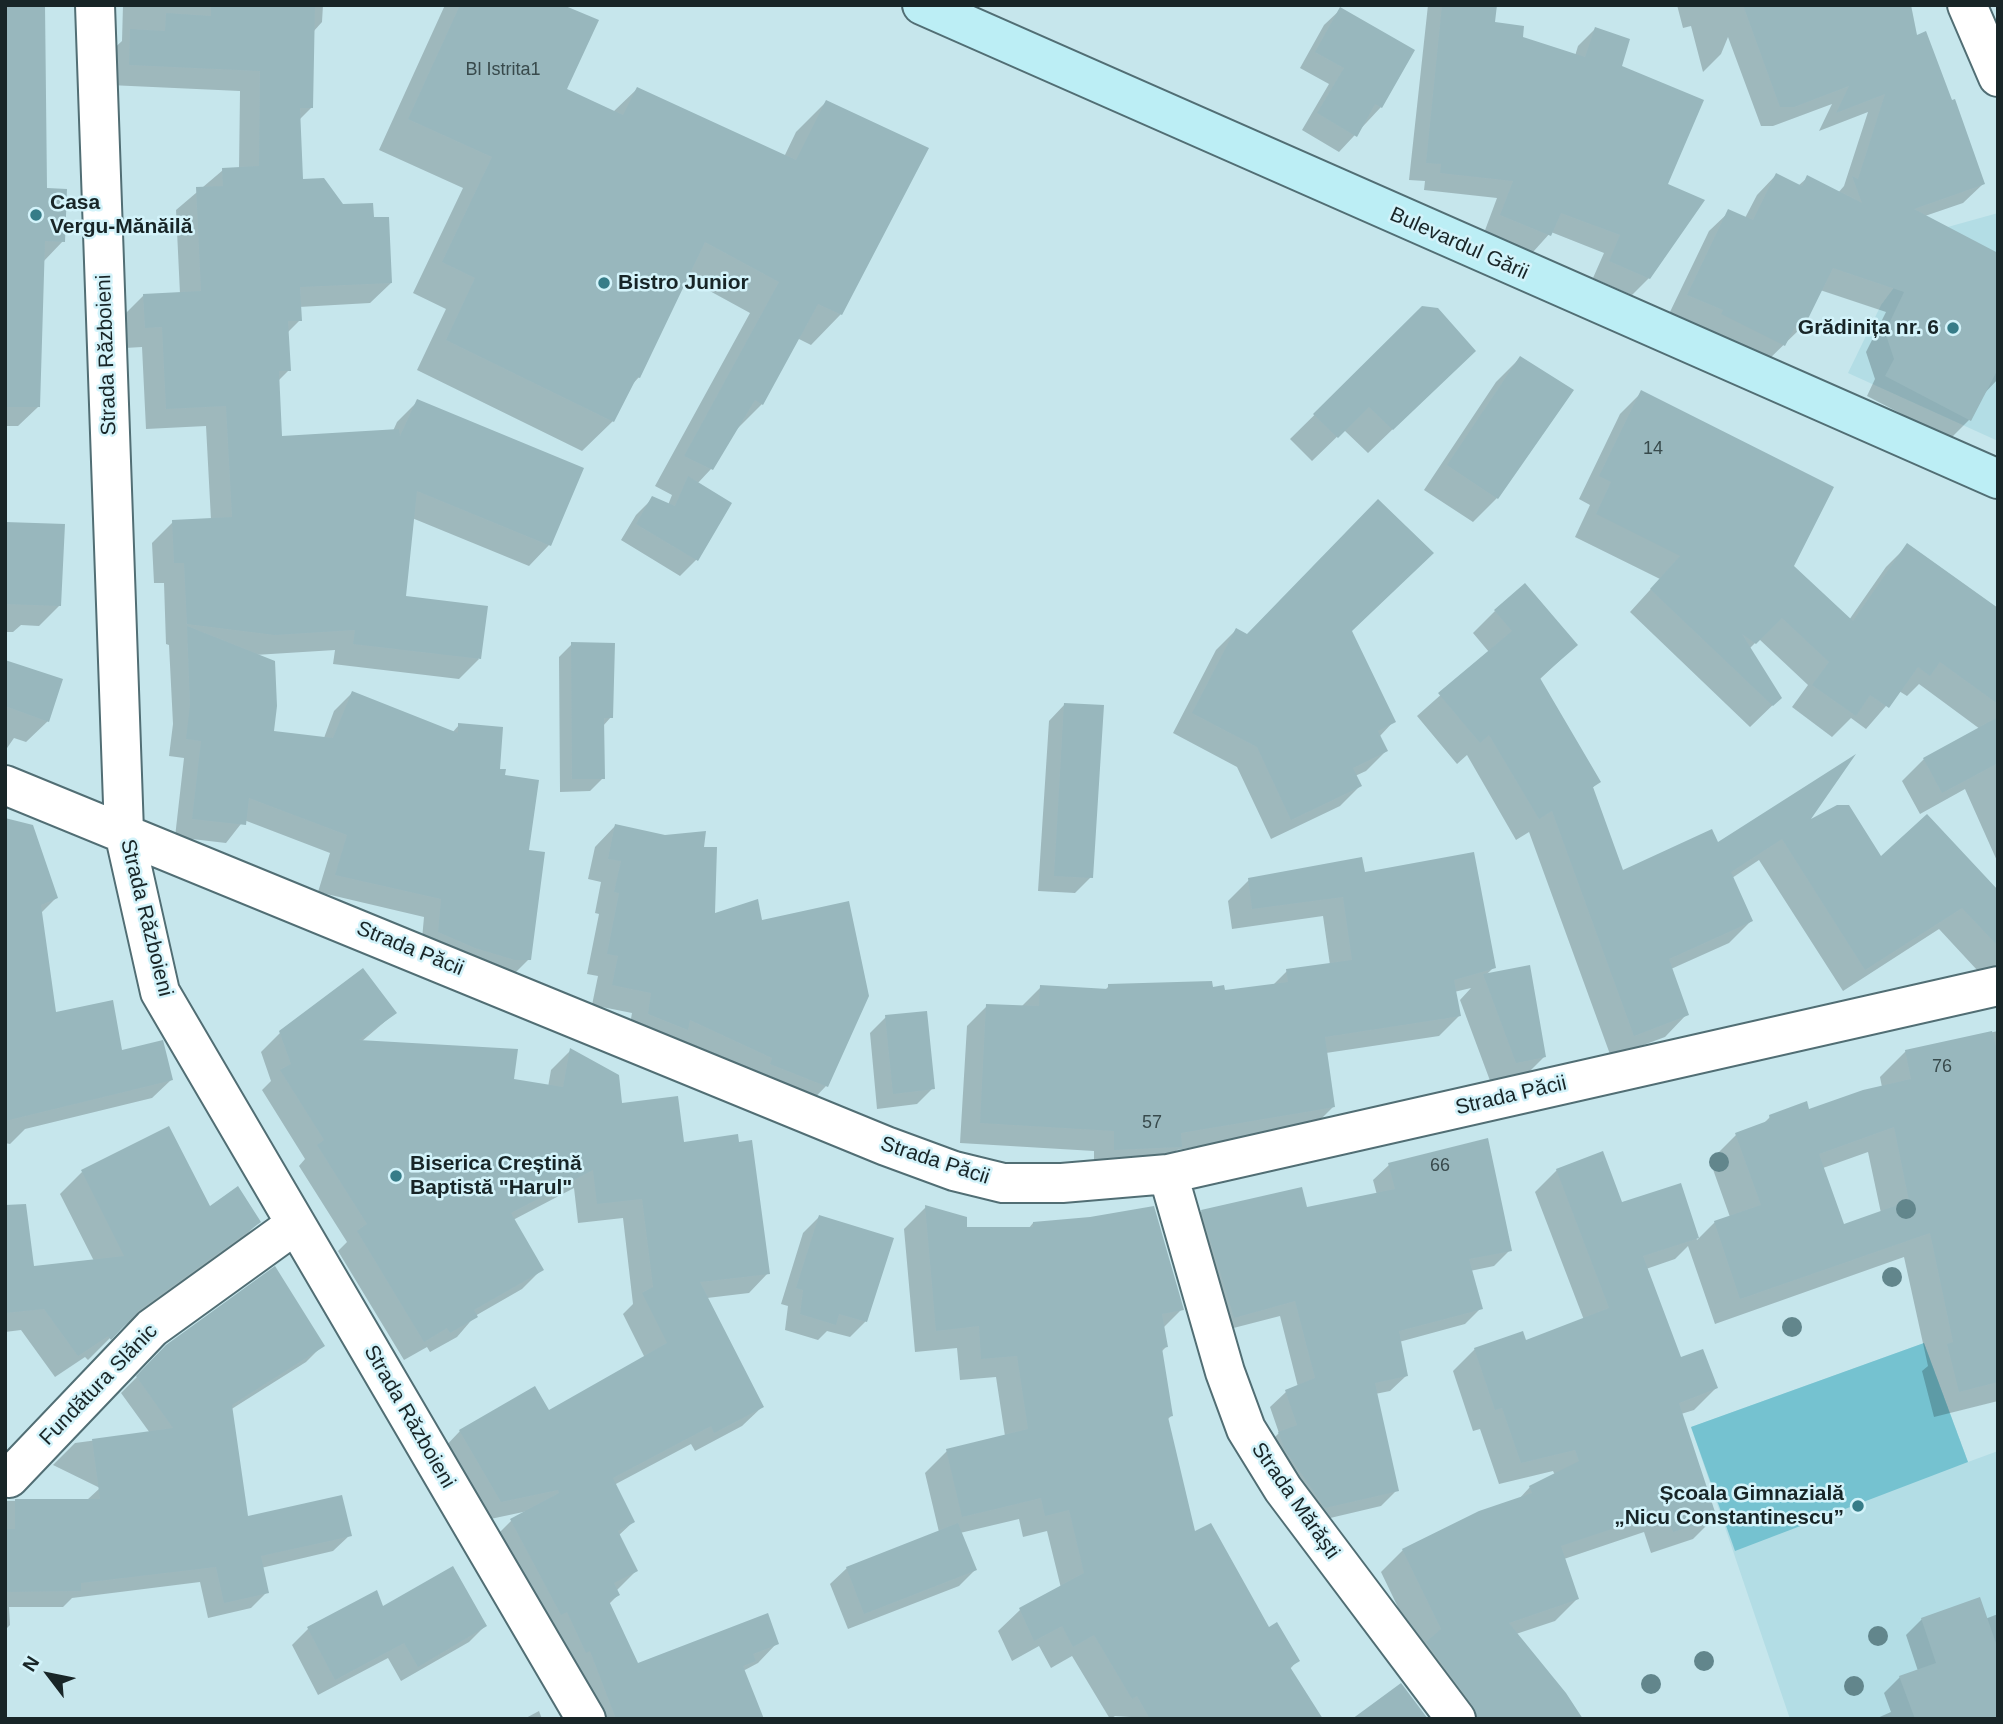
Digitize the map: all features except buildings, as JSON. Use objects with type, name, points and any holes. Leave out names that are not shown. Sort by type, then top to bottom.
[{"type":"street","name":"Strada Războieni","points":[[95,5],[124,832],[160,992],[586,1719]]},
{"type":"street","name":"Bulevardul Gării","points":[[922,5],[1998,479]]},
{"type":"street","points":[[1967,5],[1998,77]]},
{"type":"street","name":"Strada Păcii","points":[[5,785],[886,1146],[954,1171],[1003,1183],[1062,1182],[1168,1174],[1998,986]]},
{"type":"street","name":"Strada Mărăști","points":[[1168,1174],[1225,1372],[1246,1429],[1283,1489],[1455,1719]]},
{"type":"street","name":"Fundătura Slănic","points":[[9,1478],[152,1328],[296,1224]]},
{"type":"shaded area","points":[[1998,213],[1998,441],[1848,373],[1881,305],[1937,230]]},
{"type":"shaded area","name":"Școala Gimnazială „Nicu Constantinescu”","points":[[1924,1343],[1968,1462],[1998,1451],[1998,1719],[1790,1719],[1691,1427]]},
{"type":"shaded area","points":[[1924,1343],[1968,1462],[1735,1551],[1691,1427]]},
{"type":"place","name":"Casa Vergu-Mănăilă","points":[[36,215]]},
{"type":"place","name":"Bistro Junior","points":[[604,283]]},
{"type":"place","name":"Grădinița nr. 6","points":[[1953,328]]},
{"type":"place","name":"Biserica Creștină Baptistă \"Harul\"","points":[[396,1176]]},
{"type":"place","name":"Școala Gimnazială „Nicu Constantinescu”","points":[[1858,1506]]}]
